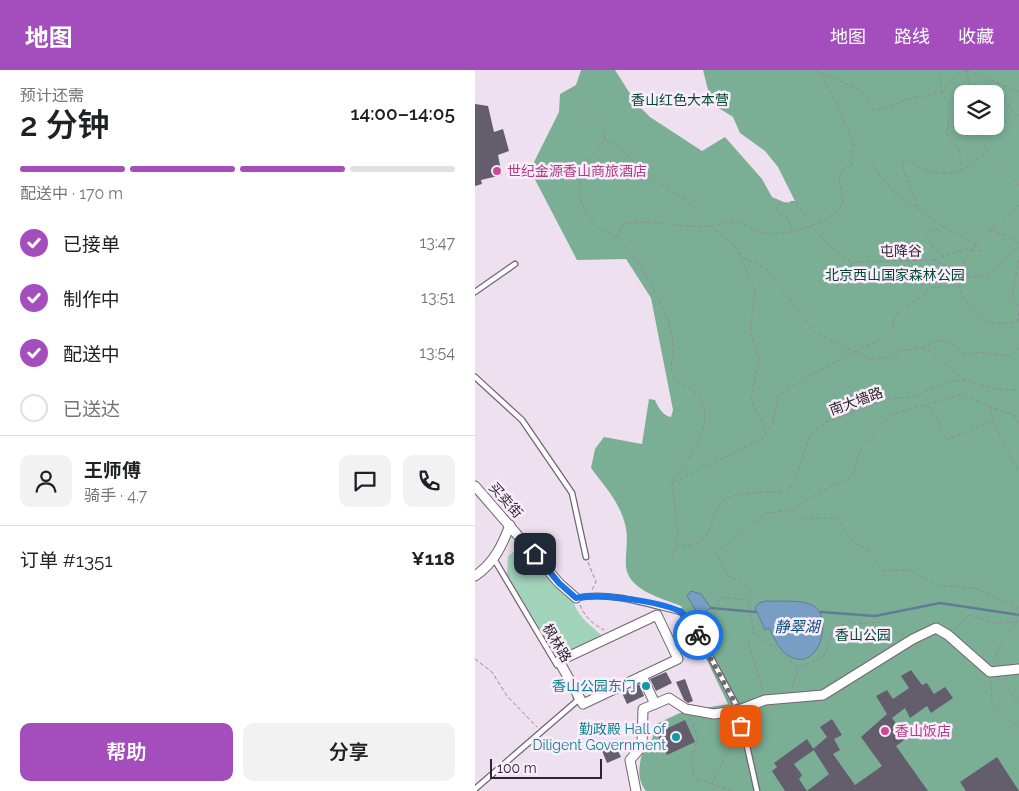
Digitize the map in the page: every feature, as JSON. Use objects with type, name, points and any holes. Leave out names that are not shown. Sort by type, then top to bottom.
[{"type":"street","name":"买卖街","points":[[475,486],[559,583],[576,598]]},
{"type":"street","points":[[475,576],[486,569],[494,559],[510,525]]},
{"type":"street","points":[[657,615],[678,659],[583,704],[559,661],[613,637],[657,615]]},
{"type":"street","points":[[636,791],[630,760],[642,746],[643,709],[669,698],[686,708],[714,714],[739,710],[765,700],[790,696],[823,695],[913,638],[937,628],[949,635],[990,672],[1019,669]]},
{"type":"street","points":[[641,676],[655,704]]},
{"type":"lane","points":[[475,292],[515,264]]},
{"type":"lane","points":[[475,377],[522,420],[572,493],[586,557]]},
{"type":"lane","name":"枫林路","points":[[475,789],[578,700],[494,559]]},
{"type":"lane","points":[[576,598],[589,595],[629,599],[681,612],[693,627],[739,710],[741,726],[757,791]]},
{"type":"path","points":[[815,70],[862,91],[873,110],[884,110],[905,100],[942,92],[957,75],[967,70]]},
{"type":"path","points":[[939,70],[942,92],[950,106],[947,134],[959,150],[962,170]]},
{"type":"path","points":[[967,70],[1019,92]]},
{"type":"path","points":[[967,70],[969,85]]},
{"type":"path","points":[[819,72],[836,102],[853,143],[897,194],[944,227],[976,244]]},
{"type":"path","points":[[984,78],[1019,118]]},
{"type":"path","points":[[586,110],[603,128],[605,140]]},
{"type":"path","points":[[979,135],[988,151],[1019,185]]},
{"type":"path","points":[[605,140],[617,145],[651,179],[686,200],[745,259],[766,268],[815,334],[852,353],[870,359],[884,358],[900,352],[921,348],[939,340],[954,343],[964,355],[980,352],[1009,356],[1019,348]]},
{"type":"path","points":[[605,140],[586,162],[580,176],[580,194],[585,211],[600,230],[617,239],[638,262],[661,305],[672,332],[672,370],[676,381],[699,397],[704,406],[704,426],[699,441],[688,461],[672,482],[678,535],[672,557]]},
{"type":"path","points":[[617,239],[623,224],[642,220],[710,226],[733,222],[766,233],[792,231],[819,224],[833,215],[843,205],[839,177],[844,168],[851,168],[853,143]]},
{"type":"path","points":[[916,208],[917,200],[904,176],[902,165],[906,159],[929,173],[949,175],[962,170],[988,151]]},
{"type":"path","points":[[792,231],[788,218],[777,211],[777,205],[795,202],[811,225],[830,246],[852,262],[848,279]]},
{"type":"path","points":[[989,230],[1007,236],[1019,244],[987,276],[967,277],[964,260],[989,230],[1019,206]]},
{"type":"path","points":[[943,256],[932,246],[926,234],[944,227]]},
{"type":"path","points":[[737,249],[755,290],[750,332],[759,360],[751,400],[767,432]]},
{"type":"path","points":[[933,260],[965,249],[981,251]]},
{"type":"path","points":[[672,482],[762,439],[773,422],[778,396],[802,380],[869,346],[891,331],[897,314],[911,303],[922,300],[929,288],[958,285],[966,304],[983,320],[1007,324],[1018,321],[1019,307],[1012,298],[1019,258]]},
{"type":"path","name":"屯降谷","points":[[852,262],[933,260],[967,277]]},
{"type":"path","points":[[921,348],[930,351],[963,379],[995,389],[1019,390]]},
{"type":"path","name":"南大墙路","points":[[675,546],[684,547],[699,541],[711,531],[720,503],[728,497],[788,491],[797,476],[810,434],[827,422],[891,398],[913,397],[933,387],[963,379]]},
{"type":"path","points":[[798,667],[754,632],[748,600],[751,592],[739,581],[727,575],[717,552],[767,513],[793,510],[806,500],[852,476],[861,448],[890,415],[959,395],[1019,417]]},
{"type":"path","points":[[928,404],[938,420],[946,440],[993,422]]},
{"type":"path","points":[[990,406],[993,422],[1019,472]]},
{"type":"path","points":[[1013,415],[1019,423]]},
{"type":"path","points":[[793,510],[803,518],[837,518],[853,542],[867,549],[883,571],[911,570],[935,585],[975,588],[1017,607],[1017,622],[995,623],[969,615],[949,635]]},
{"type":"path","points":[[586,557],[596,582],[589,595]]},
{"type":"path","points":[[693,627],[713,619],[720,597],[748,600]]},
{"type":"path","points":[[576,598],[584,615],[592,623],[613,637]]},
{"type":"path","points":[[798,667],[824,657],[833,631],[850,620],[855,624],[879,622],[888,629],[913,638]]},
{"type":"path","points":[[754,632],[748,640],[765,700]]},
{"type":"path","points":[[475,659],[492,672],[507,696],[538,728]]},
{"type":"path","points":[[790,696],[798,667]]},
{"type":"path","points":[[990,672],[1019,702]]},
{"type":"path","points":[[686,708],[698,738],[691,762],[695,780],[732,791]]},
{"type":"path","points":[[1011,722],[1019,725]]},
{"type":"path","points":[[712,784],[741,726]]},
{"type":"green space","points":[[581,70],[615,70],[636,103],[650,117],[702,151],[725,137],[762,179],[772,197],[786,203],[795,201],[778,167],[765,151],[740,133],[733,117],[714,105],[703,70],[1019,70],[1019,791],[646,791],[640,780],[640,764],[644,746],[649,745],[653,737],[654,725],[682,712],[728,704],[681,606],[640,588],[628,575],[626,567],[627,535],[625,524],[611,494],[591,468],[595,449],[604,437],[642,444],[649,399],[655,400],[661,411],[668,416],[671,417],[673,410],[651,298],[626,259],[577,260],[530,170],[559,112],[560,94],[576,85]]},
{"type":"green space","points":[[523,545],[573,600],[575,607],[582,617],[606,640],[559,661],[507,574],[508,556]]},
{"type":"water","points":[[691,591],[701,594],[711,608],[701,614],[697,612],[687,596]]},
{"type":"water","name":"静翠湖","points":[[766,601],[807,603],[819,611],[823,631],[815,652],[807,658],[798,659],[783,652],[769,628],[765,630],[755,608],[759,603]]},
{"type":"building","points":[[475,104],[488,106],[494,132],[503,129],[509,151],[498,155],[502,175],[481,180],[482,184],[475,186]]},
{"type":"building","name":"香山饭店","points":[[911,670],[922,685],[927,683],[934,694],[945,687],[953,698],[931,713],[927,706],[910,718],[905,708],[892,718],[907,738],[896,746],[928,791],[785,791],[772,771],[777,767],[774,763],[807,739],[813,749],[827,737],[820,727],[832,719],[842,735],[834,739],[840,750],[833,754],[855,785],[882,766],[861,737],[887,714],[876,696],[887,690],[893,699],[909,688],[901,676]],"holes":[[[814,750],[829,774],[807,791],[799,779],[802,775],[794,764]]]},
{"type":"building","points":[[666,672],[672,683],[656,691],[650,679]]},
{"type":"building","points":[[685,679],[693,701],[688,703],[684,700],[676,682]]},
{"type":"building","points":[[639,684],[644,696],[627,704],[622,693]]},
{"type":"building","name":"勤政殿 Hall of Diligent Government","points":[[685,720],[695,742],[667,755],[657,733]]},
{"type":"building","points":[[613,740],[621,757],[607,763],[600,746]]},
{"type":"building","name":"香山饭店","points":[[997,757],[1019,791],[966,791],[960,782]]},
{"type":"waterway","points":[[821,612],[875,616],[940,603],[1019,615]]},
{"type":"waterway","points":[[711,608],[756,612]]},
{"type":"way so far","points":[[698,635],[739,710],[741,726]]},
{"type":"place","name":"世纪金源香山商旅酒店","points":[[497,171]]},
{"type":"place","name":"香山公园东门","points":[[646,686]]},
{"type":"place","name":"香山饭店","points":[[885,731]]},
{"type":"place","name":"勤政殿 Hall of Diligent Government","points":[[676,737]]},
{"type":"route","points":[[535,554],[559,583],[576,598],[589,595],[629,599],[681,612],[698,635]]},
{"type":"park label","name":"香山红色大本营","points":[[680,100]]},
{"type":"park label","name":"北京西山国家森林公园","points":[[895,275]]},
{"type":"park label","name":"香山公园","points":[[863,635]]}]
